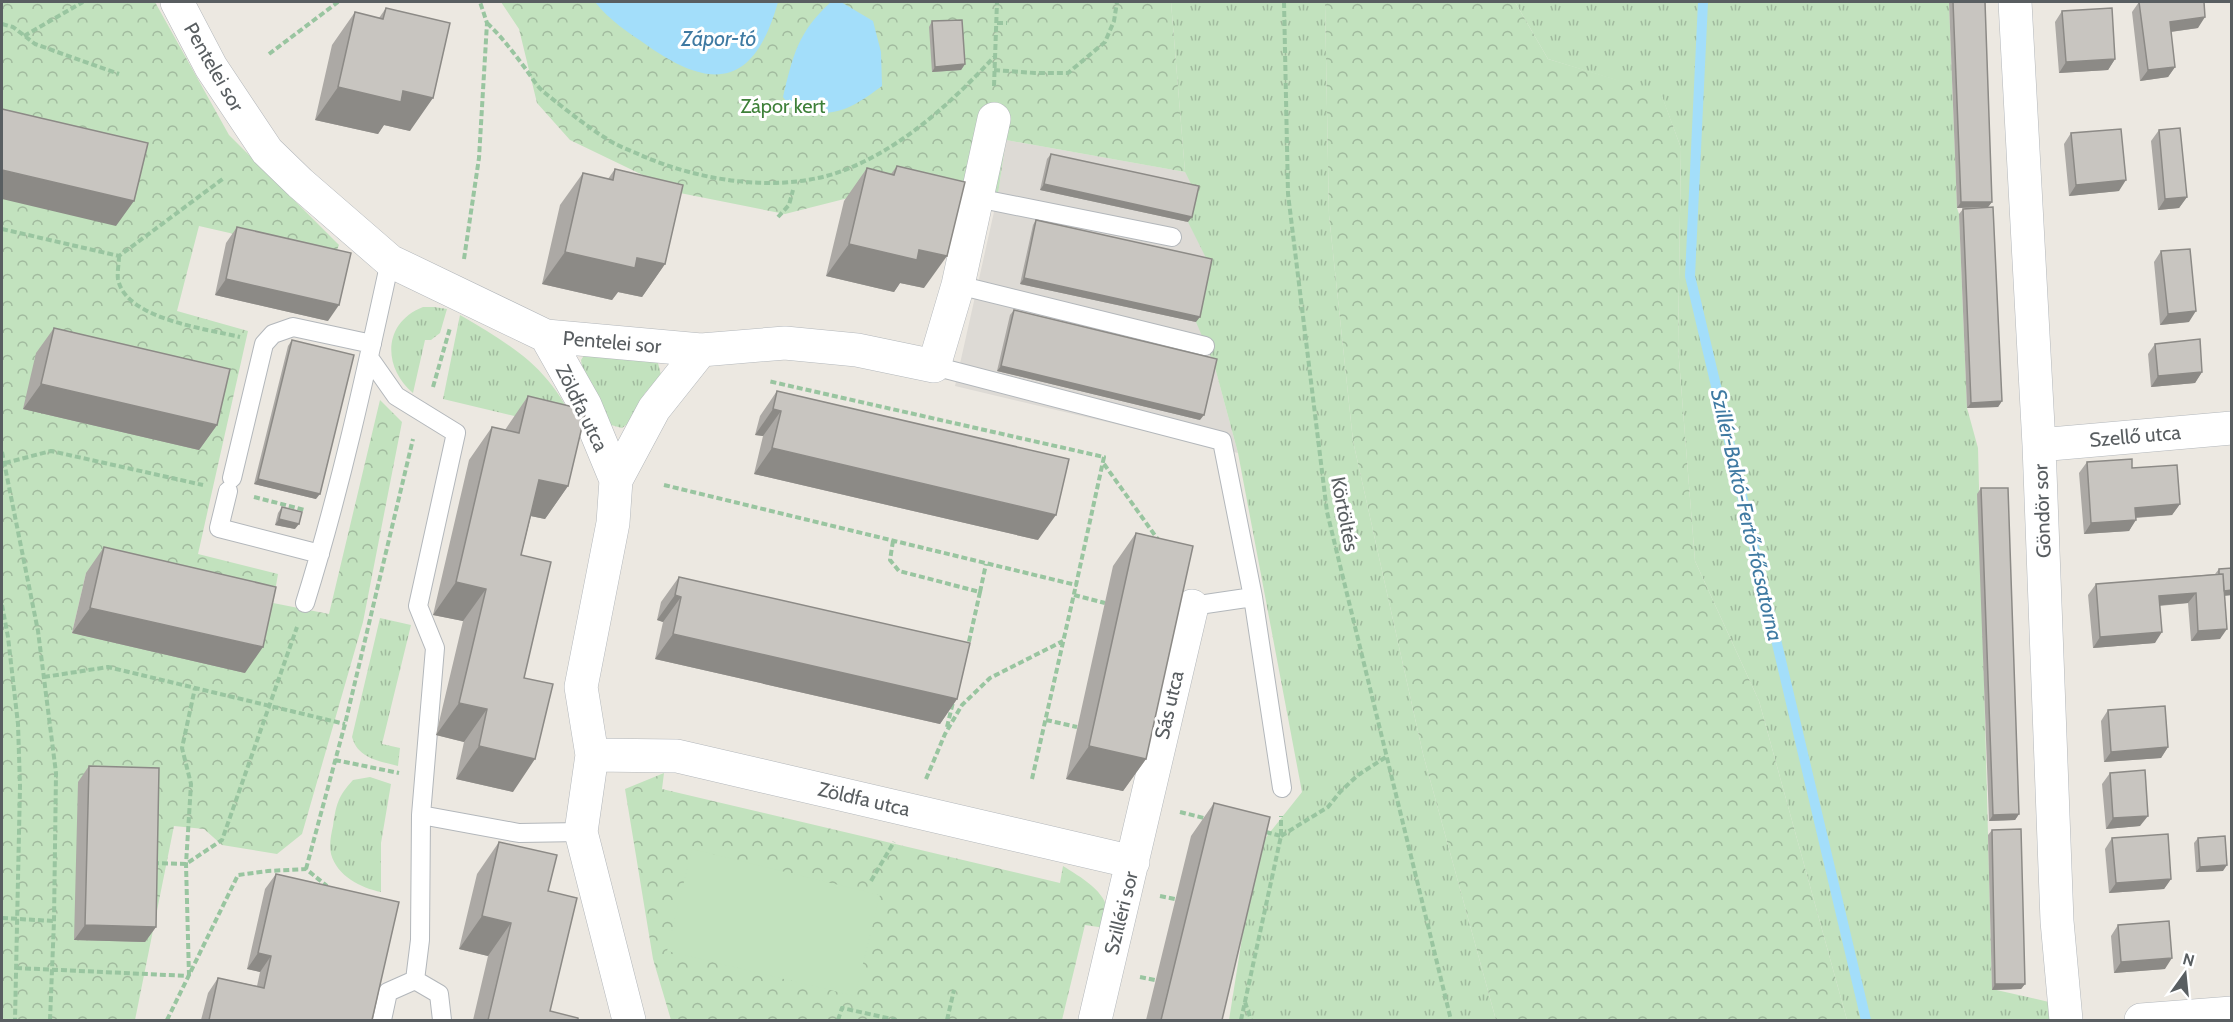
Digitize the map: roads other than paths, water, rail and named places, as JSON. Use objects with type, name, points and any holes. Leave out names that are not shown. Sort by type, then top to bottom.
[{"type":"street","name":"Pentelei sor","points":[[177,2],[211,68],[267,151],[309,191],[390,261],[546,336],[701,350],[785,343],[857,350],[934,366]]},
{"type":"street","name":"Göndör sor","points":[[2015,2],[2039,445],[2057,921],[2066,1020]]},
{"type":"street","points":[[934,366],[958,285],[994,119]]},
{"type":"street","name":"Zöldfa utca","points":[[546,336],[585,405],[616,480]]},
{"type":"street","name":"Zöldfa utca","points":[[629,1020],[581,832],[592,755],[581,687],[613,523],[616,480],[654,409],[701,350]]},
{"type":"street","name":"Szellő utca","points":[[2039,445],[2232,428]]},
{"type":"street","name":"Sás utca","points":[[1147,805],[1191,606]]},
{"type":"street","name":"Zöldfa utca","points":[[592,755],[676,756],[1133,862]]},
{"type":"street","name":"Szilléri sor","points":[[1095,1020],[1147,805]]},
{"type":"street","points":[[2141,1020],[2232,1013]]},
{"type":"lane","points":[[977,198],[1172,237]]},
{"type":"lane","points":[[305,603],[330,516],[371,351],[390,261]]},
{"type":"lane","points":[[958,285],[1205,345]]},
{"type":"lane","points":[[320,554],[219,528],[264,344],[273,334],[294,327],[371,351],[396,396],[456,432],[418,606],[435,648],[424,778],[420,940],[415,980]]},
{"type":"lane","points":[[934,366],[1222,441],[1253,597],[1282,788]]},
{"type":"lane","points":[[1191,606],[1253,597]]},
{"type":"lane","points":[[422,815],[519,833],[581,832]]},
{"type":"lane","points":[[382,1020],[388,992],[415,980]]},
{"type":"lane","points":[[415,980],[439,994],[442,1020]]},
{"type":"water","name":"Zápor-tó","points":[[595,2],[778,2],[769,29],[757,50],[744,64],[730,72],[713,74],[693,70],[672,61],[620,26]]},
{"type":"water","points":[[831,2],[841,2],[873,21],[881,52],[882,86],[842,110],[796,114],[783,97],[794,56],[804,34]]},
{"type":"waterway","name":"Szillér-Baktó-Fertő-főcsatorna","points":[[1703,2],[1690,276],[1866,1020]]},
{"type":"park label","name":"Zápor kert","points":[[783,106]]}]
